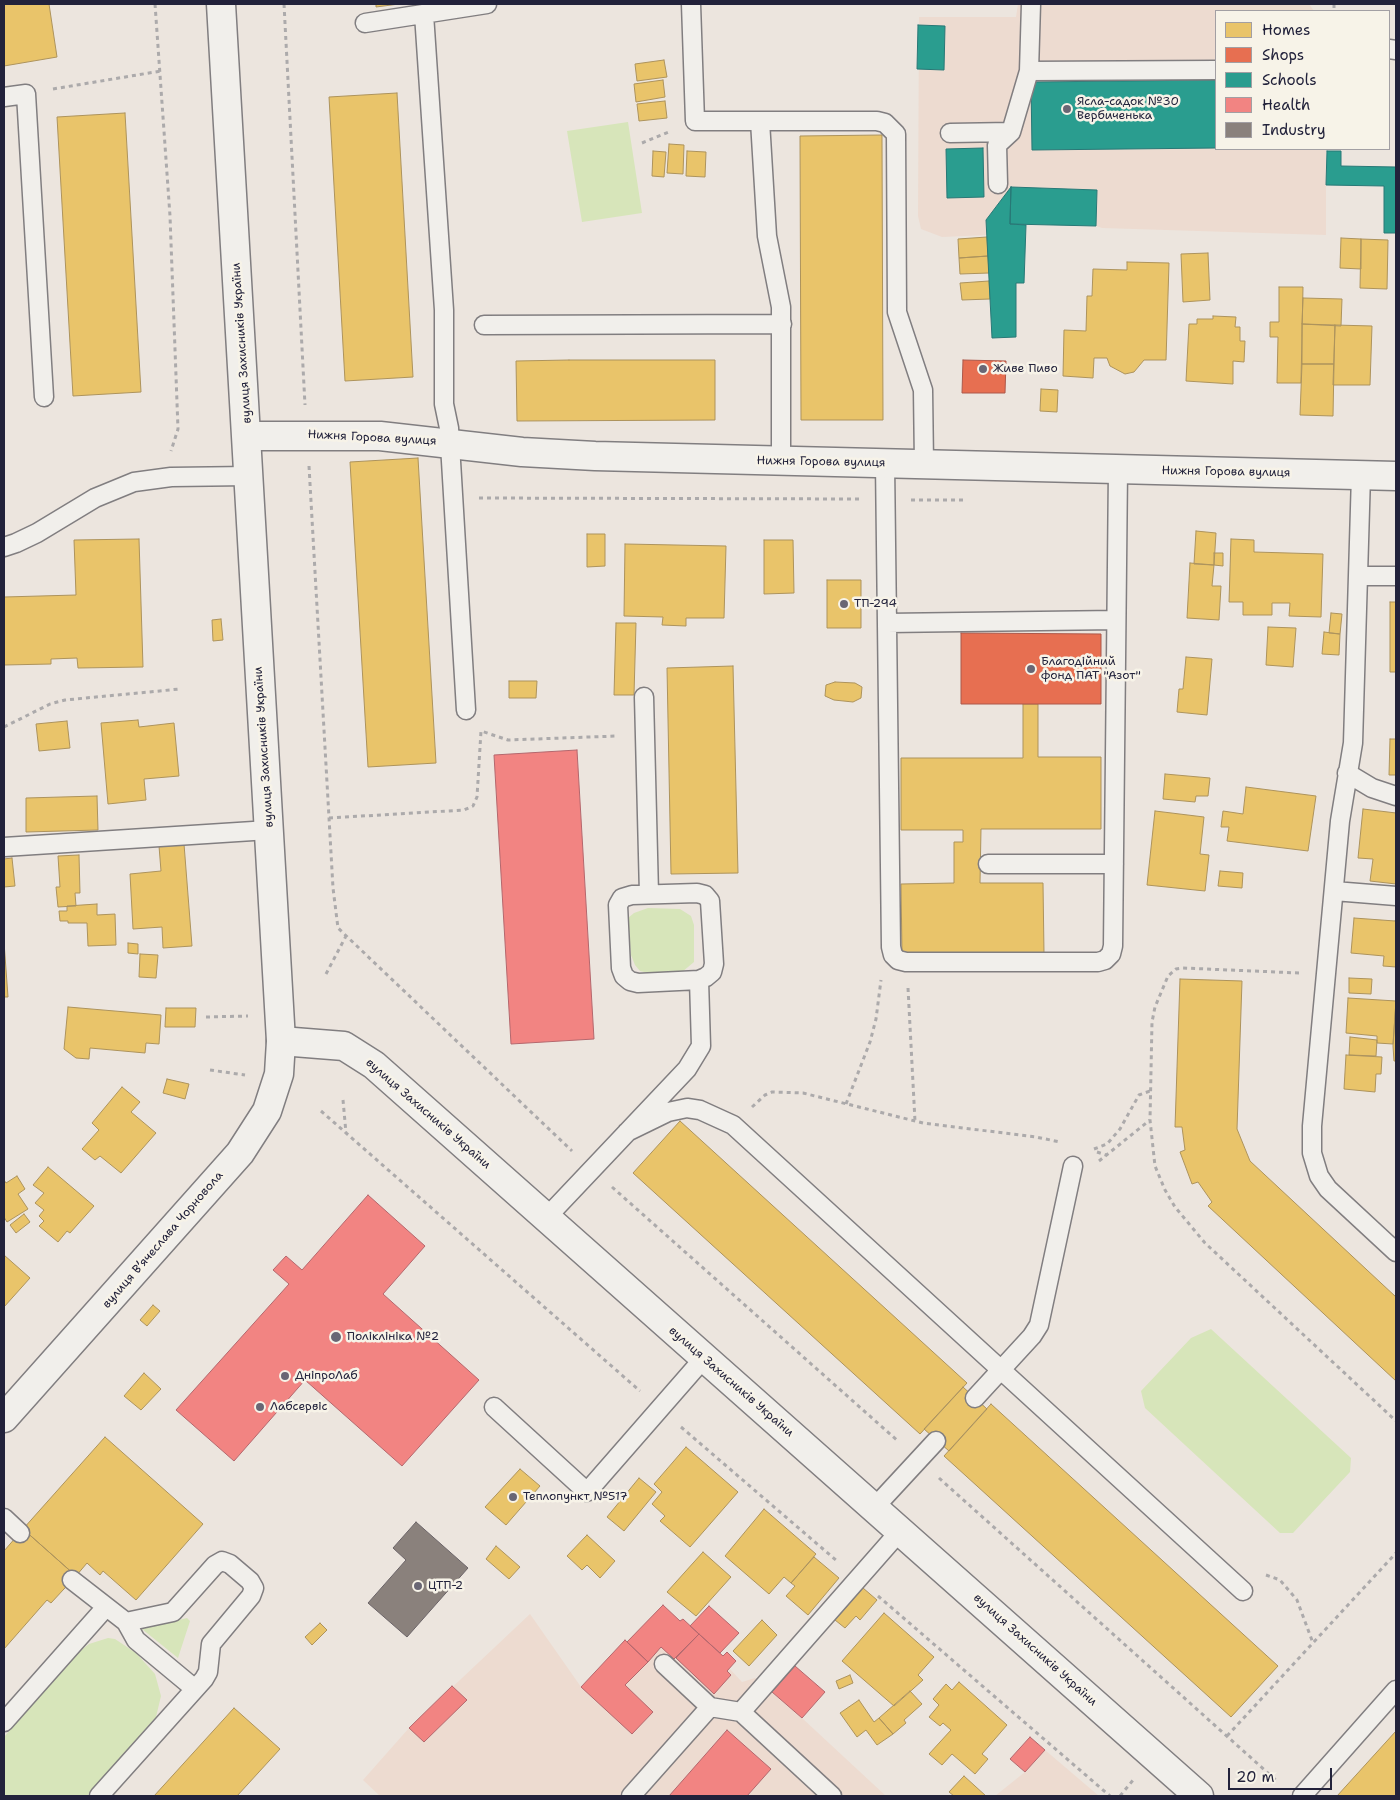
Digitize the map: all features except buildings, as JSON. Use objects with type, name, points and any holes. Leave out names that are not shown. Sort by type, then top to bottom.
[{"type":"street","name":"вулиця Захисників України","points":[[221,4],[281,1041],[344,1046],[374,1065],[1199,1796]]},
{"type":"street","name":"Нижня Горова вулиця","points":[[247,436],[380,436],[542,454],[1396,476]]},
{"type":"street","name":"вулиця Вʼячеслава Чорновола","points":[[4,1418],[119,1290],[250,1139],[267,1111],[276,1088],[281,1041]]},
{"type":"lane","points":[[365,23],[487,4]]},
{"type":"lane","points":[[690,4],[695,121],[877,121],[885,123],[896,134],[898,312],[923,390],[924,464]]},
{"type":"lane","points":[[998,184],[998,145],[1011,132],[1029,71],[1031,4]]},
{"type":"lane","points":[[424,14],[444,310],[444,404],[450,443],[466,710]]},
{"type":"lane","points":[[1029,71],[1215,70]]},
{"type":"lane","points":[[4,97],[26,94],[44,397]]},
{"type":"lane","points":[[760,121],[764,216],[781,307],[780,461]]},
{"type":"lane","points":[[950,133],[1011,132]]},
{"type":"lane","points":[[484,325],[782,324]]},
{"type":"lane","points":[[885,463],[891,947],[893,955],[902,961],[1088,962],[1105,960],[1111,954],[1113,946],[1118,469]]},
{"type":"lane","points":[[1361,475],[1353,743],[1341,810],[1312,1126],[1313,1161],[1318,1176],[1328,1189],[1396,1252]]},
{"type":"lane","points":[[4,547],[23,540],[116,488],[134,482],[171,477],[249,476]]},
{"type":"lane","points":[[1358,576],[1396,576]]},
{"type":"lane","points":[[887,624],[1116,620]]},
{"type":"lane","points":[[644,697],[649,894]]},
{"type":"lane","points":[[1348,773],[1372,788],[1396,796]]},
{"type":"lane","points":[[4,847],[269,830]]},
{"type":"lane","points":[[988,864],[1114,864]]},
{"type":"lane","points":[[1334,891],[1396,896]]},
{"type":"lane","points":[[697,893],[705,895],[710,901],[714,964],[712,972],[706,978],[699,980],[638,983],[630,981],[624,976],[621,968],[618,905],[626,896],[697,893]]},
{"type":"lane","points":[[546,1218],[687,1069],[700,1050],[699,980]]},
{"type":"lane","points":[[627,1132],[668,1112],[686,1108],[700,1110],[733,1125],[1002,1369],[1242,1591]]},
{"type":"lane","points":[[975,1398],[1039,1325],[1073,1166]]},
{"type":"lane","points":[[494,1407],[587,1492],[704,1358]]},
{"type":"lane","points":[[874,1508],[936,1441]]},
{"type":"lane","points":[[4,1518],[20,1533]]},
{"type":"lane","points":[[740,1712],[900,1531]]},
{"type":"lane","points":[[99,1796],[208,1672],[211,1644],[251,1596],[254,1588],[250,1581],[230,1564],[222,1561],[215,1565],[172,1612],[126,1622]]},
{"type":"lane","points":[[72,1580],[126,1622],[136,1640],[195,1689]]},
{"type":"lane","points":[[4,1722],[106,1607]]},
{"type":"lane","points":[[664,1664],[710,1707],[740,1712],[832,1796]]},
{"type":"lane","points":[[1302,1796],[1396,1690]]},
{"type":"lane","points":[[631,1796],[710,1707]]},
{"type":"path","points":[[155,4],[170,216],[178,429],[171,447],[171,477]]},
{"type":"path","points":[[26,94],[160,71]]},
{"type":"path","points":[[453,498],[886,500]]},
{"type":"path","points":[[4,727],[50,704],[65,700],[180,689]]},
{"type":"path","points":[[329,818],[464,810],[473,806],[477,798],[481,731],[508,740],[645,736]]},
{"type":"path","points":[[326,974],[346,936]]},
{"type":"path","points":[[846,1104],[870,1042],[884,971],[902,961],[915,1121]]},
{"type":"path","points":[[1326,974],[1183,968],[1171,972],[1165,980],[1152,1015],[1150,1120],[1154,1157],[1158,1175],[1175,1207],[1187,1223],[1396,1421]]},
{"type":"path","points":[[206,1017],[251,1016]]},
{"type":"path","points":[[210,1070],[251,1076]]},
{"type":"path","points":[[1106,1155],[1091,1150],[1107,1144],[1120,1129],[1140,1095],[1150,1091]]},
{"type":"path","points":[[733,1125],[758,1100],[772,1092],[804,1093],[915,1121],[1036,1137],[1067,1144]]},
{"type":"path","points":[[343,1100],[346,1134]]},
{"type":"path","points":[[321,1111],[660,1408],[1110,1796]]},
{"type":"path","points":[[1069,1184],[1150,1120]]},
{"type":"path","points":[[1227,1736],[1396,1552]]},
{"type":"path","points":[[1226,1577],[1263,1574],[1280,1580],[1297,1600],[1313,1643]]},
{"type":"shaded area","name":"Ясла-садок №30 Вербиченька","points":[[1018,4],[1309,4],[1313,10],[1215,10],[1215,150],[1326,150],[1326,235],[1102,228],[1096,226],[1097,190],[1012,187],[986,220],[987,235],[942,237],[921,229],[918,216],[919,17],[1016,17]]},
{"type":"shaded area","points":[[663,1605],[680,1621],[683,1619],[723,1656],[727,1652],[736,1661],[729,1668],[742,1682],[755,1678],[802,1718],[886,1796],[380,1796],[363,1780],[409,1728],[530,1614],[581,1687]]},
{"type":"shaded area","points":[[1045,1750],[1099,1796],[995,1796],[1025,1772]]},
{"type":"green space","points":[[628,122],[642,213],[582,222],[567,131]]},
{"type":"green space","points":[[648,908],[680,909],[691,916],[694,925],[694,962],[682,972],[653,974],[640,971],[635,965],[631,955],[628,918],[634,913]]},
{"type":"green space","points":[[1211,1329],[1351,1458],[1350,1472],[1293,1533],[1280,1533],[1145,1408],[1141,1391],[1191,1338]]},
{"type":"green space","points":[[187,1618],[190,1621],[178,1658],[142,1629]]},
{"type":"green space","points":[[108,1638],[115,1639],[136,1653],[155,1674],[161,1696],[156,1717],[87,1796],[4,1796],[4,1737],[80,1651],[89,1644]]},
{"type":"place","name":"Ясла-садок №30 Вербиченька","points":[[1067,109]]},
{"type":"place","name":"Живе Пиво","points":[[983,369]]},
{"type":"place","name":"ТП-294","points":[[844,604]]},
{"type":"place","name":"Благодійний фонд ПАТ \"Азот\"","points":[[1031,669]]},
{"type":"place","name":"Поліклініка №2","points":[[336,1337]]},
{"type":"place","name":"ДніпроЛаб","points":[[285,1376]]},
{"type":"place","name":"Лабсервіс","points":[[260,1407]]},
{"type":"place","name":"Теплопункт №517","points":[[513,1497]]},
{"type":"place","name":"ЦТП-2","points":[[418,1586]]}]
